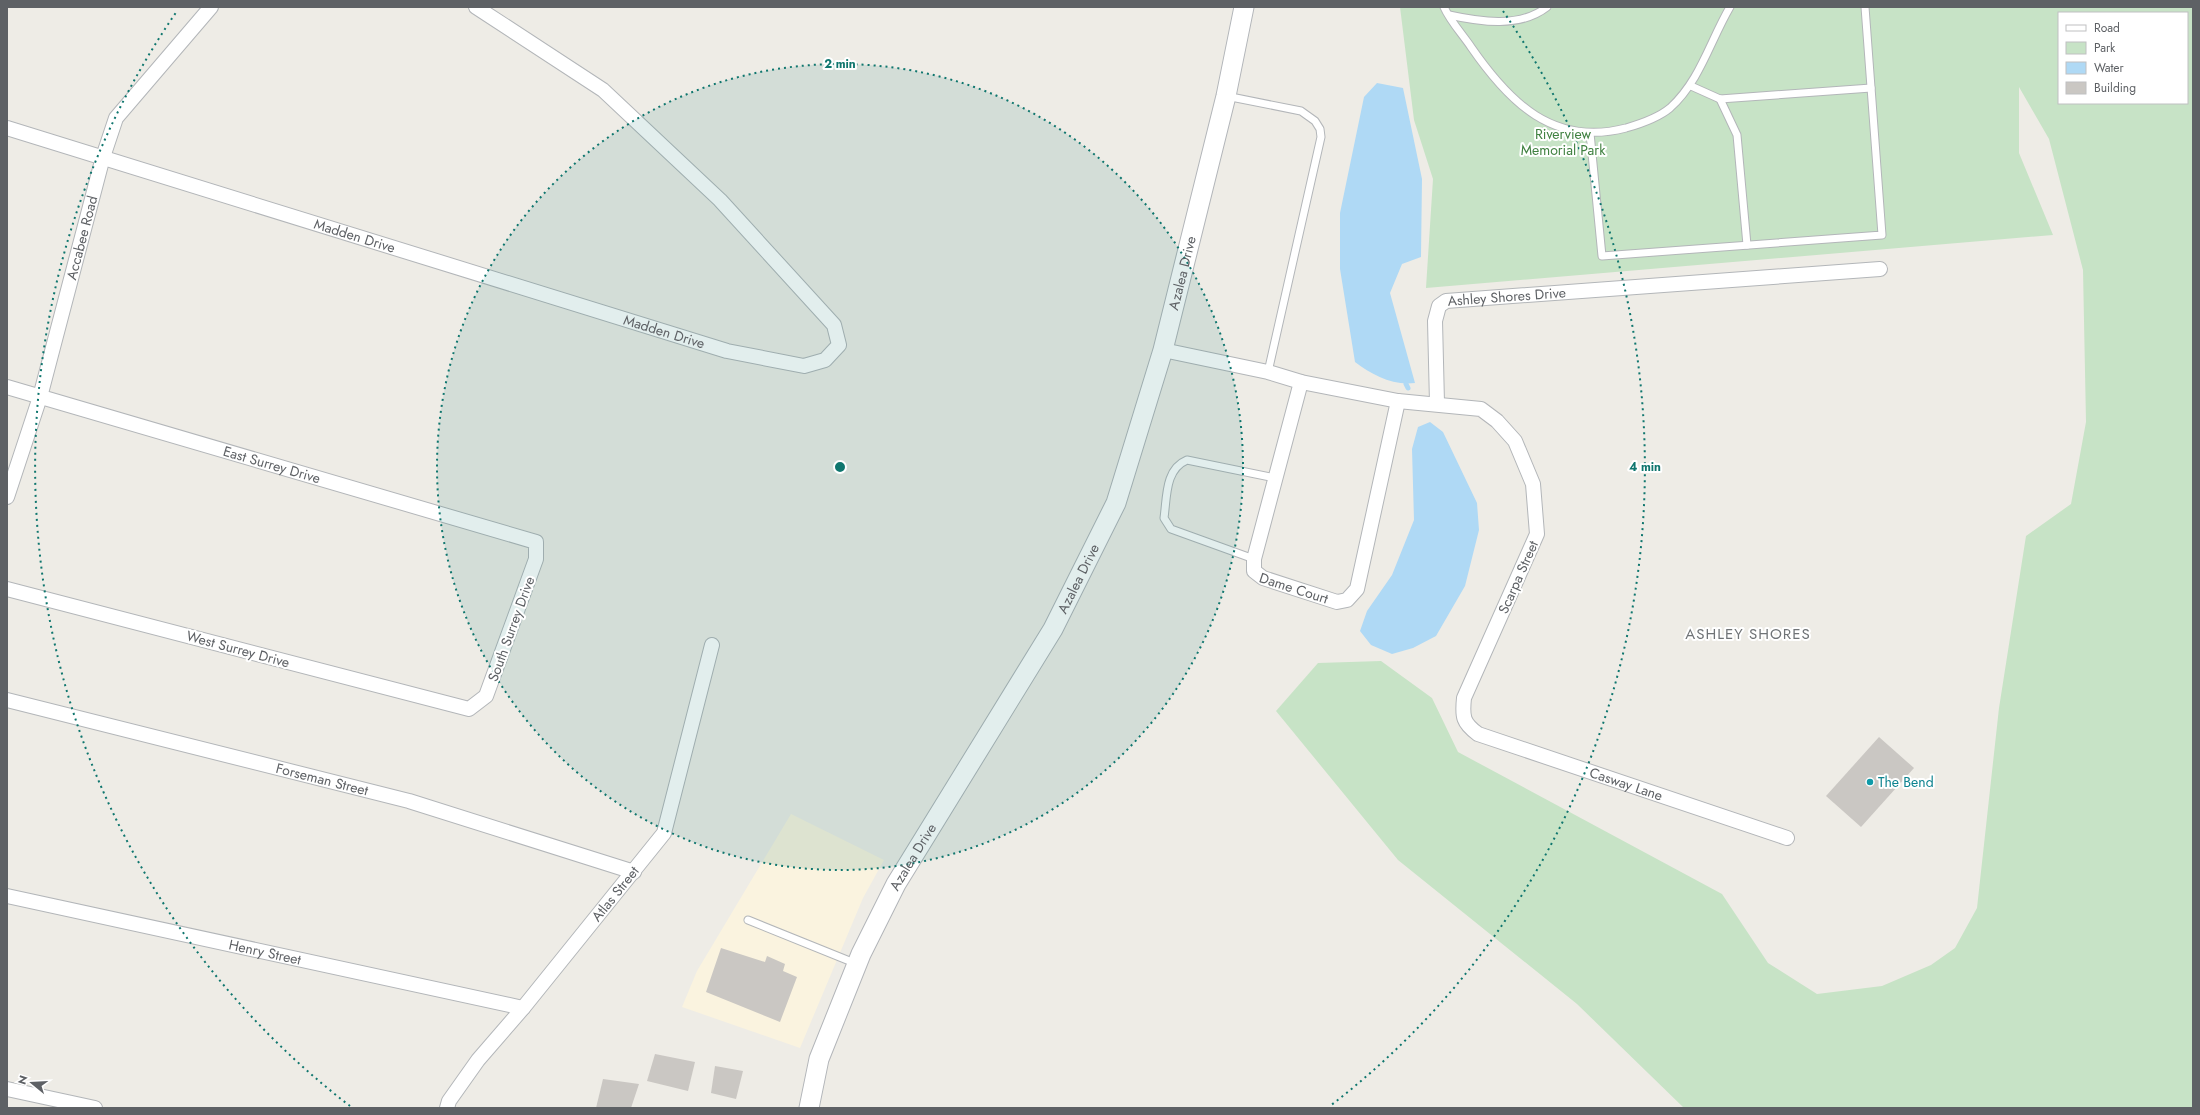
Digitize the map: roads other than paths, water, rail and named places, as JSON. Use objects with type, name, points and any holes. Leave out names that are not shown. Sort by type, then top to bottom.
[{"type":"street","name":"Accabee Road","points":[[7,497],[40,396],[103,157],[116,118],[211,7]]},
{"type":"street","name":"Madden Drive","points":[[7,128],[727,351],[804,366],[825,360],[839,346],[834,325],[720,200],[603,90],[476,7]]},
{"type":"street","name":"Azalea Drive","points":[[809,1108],[819,1059],[857,964],[896,884],[1053,629],[1116,503],[1163,350],[1226,96],[1244,7]]},
{"type":"street","name":"Ashley Shores Drive","points":[[1438,403],[1435,321],[1440,306],[1446,301],[1880,269]]},
{"type":"street","points":[[1163,350],[1268,372],[1300,382],[1398,401],[1438,403]]},
{"type":"street","name":"Dame Court","points":[[1300,382],[1254,559],[1254,571],[1263,578],[1337,602],[1347,600],[1357,589],[1398,401]]},
{"type":"street","name":"East Surrey Drive","points":[[7,387],[536,542]]},
{"type":"street","name":"Scarpa Street","points":[[1438,403],[1481,409],[1497,421],[1515,441],[1534,484],[1537,534],[1464,698],[1462,713],[1468,726]]},
{"type":"street","name":"South Surrey Drive","points":[[469,708],[486,696],[536,559],[536,542]]},
{"type":"street","name":"West Surrey Drive","points":[[7,589],[469,708]]},
{"type":"street","name":"Atlas Street","points":[[447,1108],[449,1101],[478,1060],[523,1008],[664,833],[712,645]]},
{"type":"street","name":"Forseman Street","points":[[7,700],[408,801],[634,872]]},
{"type":"street","name":"Casway Lane","points":[[1468,726],[1478,734],[1787,838]]},
{"type":"street","name":"Henry Street","points":[[7,896],[523,1008]]},
{"type":"street","points":[[7,1089],[95,1108]]},
{"type":"lane","points":[[1444,7],[1502,89],[1545,121],[1568,130],[1590,133],[1616,131],[1641,124],[1669,109],[1690,86],[1730,7]]},
{"type":"lane","points":[[1449,16],[1494,22],[1524,19],[1538,14],[1547,7]]},
{"type":"lane","points":[[1590,133],[1602,256],[1882,235],[1865,7]]},
{"type":"lane","points":[[1690,86],[1720,99],[1871,88]]},
{"type":"lane","points":[[1226,96],[1301,111],[1315,121],[1320,129],[1321,137],[1268,372]]},
{"type":"lane","points":[[1720,99],[1737,135],[1746,245]]},
{"type":"lane","points":[[1254,559],[1171,528],[1164,518],[1171,474],[1178,464],[1187,460],[1275,478]]},
{"type":"lane","points":[[748,920],[857,964]]},
{"type":"water","points":[[1377,83],[1403,88],[1422,179],[1421,257],[1402,264],[1390,293],[1415,383],[1399,383],[1391,381],[1368,371],[1355,362],[1340,269],[1340,213],[1364,97]]},
{"type":"water","points":[[1430,422],[1443,432],[1477,503],[1479,530],[1465,586],[1436,636],[1413,648],[1392,654],[1371,645],[1360,631],[1367,611],[1392,575],[1414,520],[1412,449],[1418,427]]},
{"type":"waterway","points":[[1406,384],[1408,388]]},
{"type":"place","name":"The Bend","points":[[1870,782]]},
{"type":"district","name":"ASHLEY SHORES","points":[[1748,634]]},
{"type":"park label","name":"Riverview Memorial Park","points":[[1563,142]]}]
